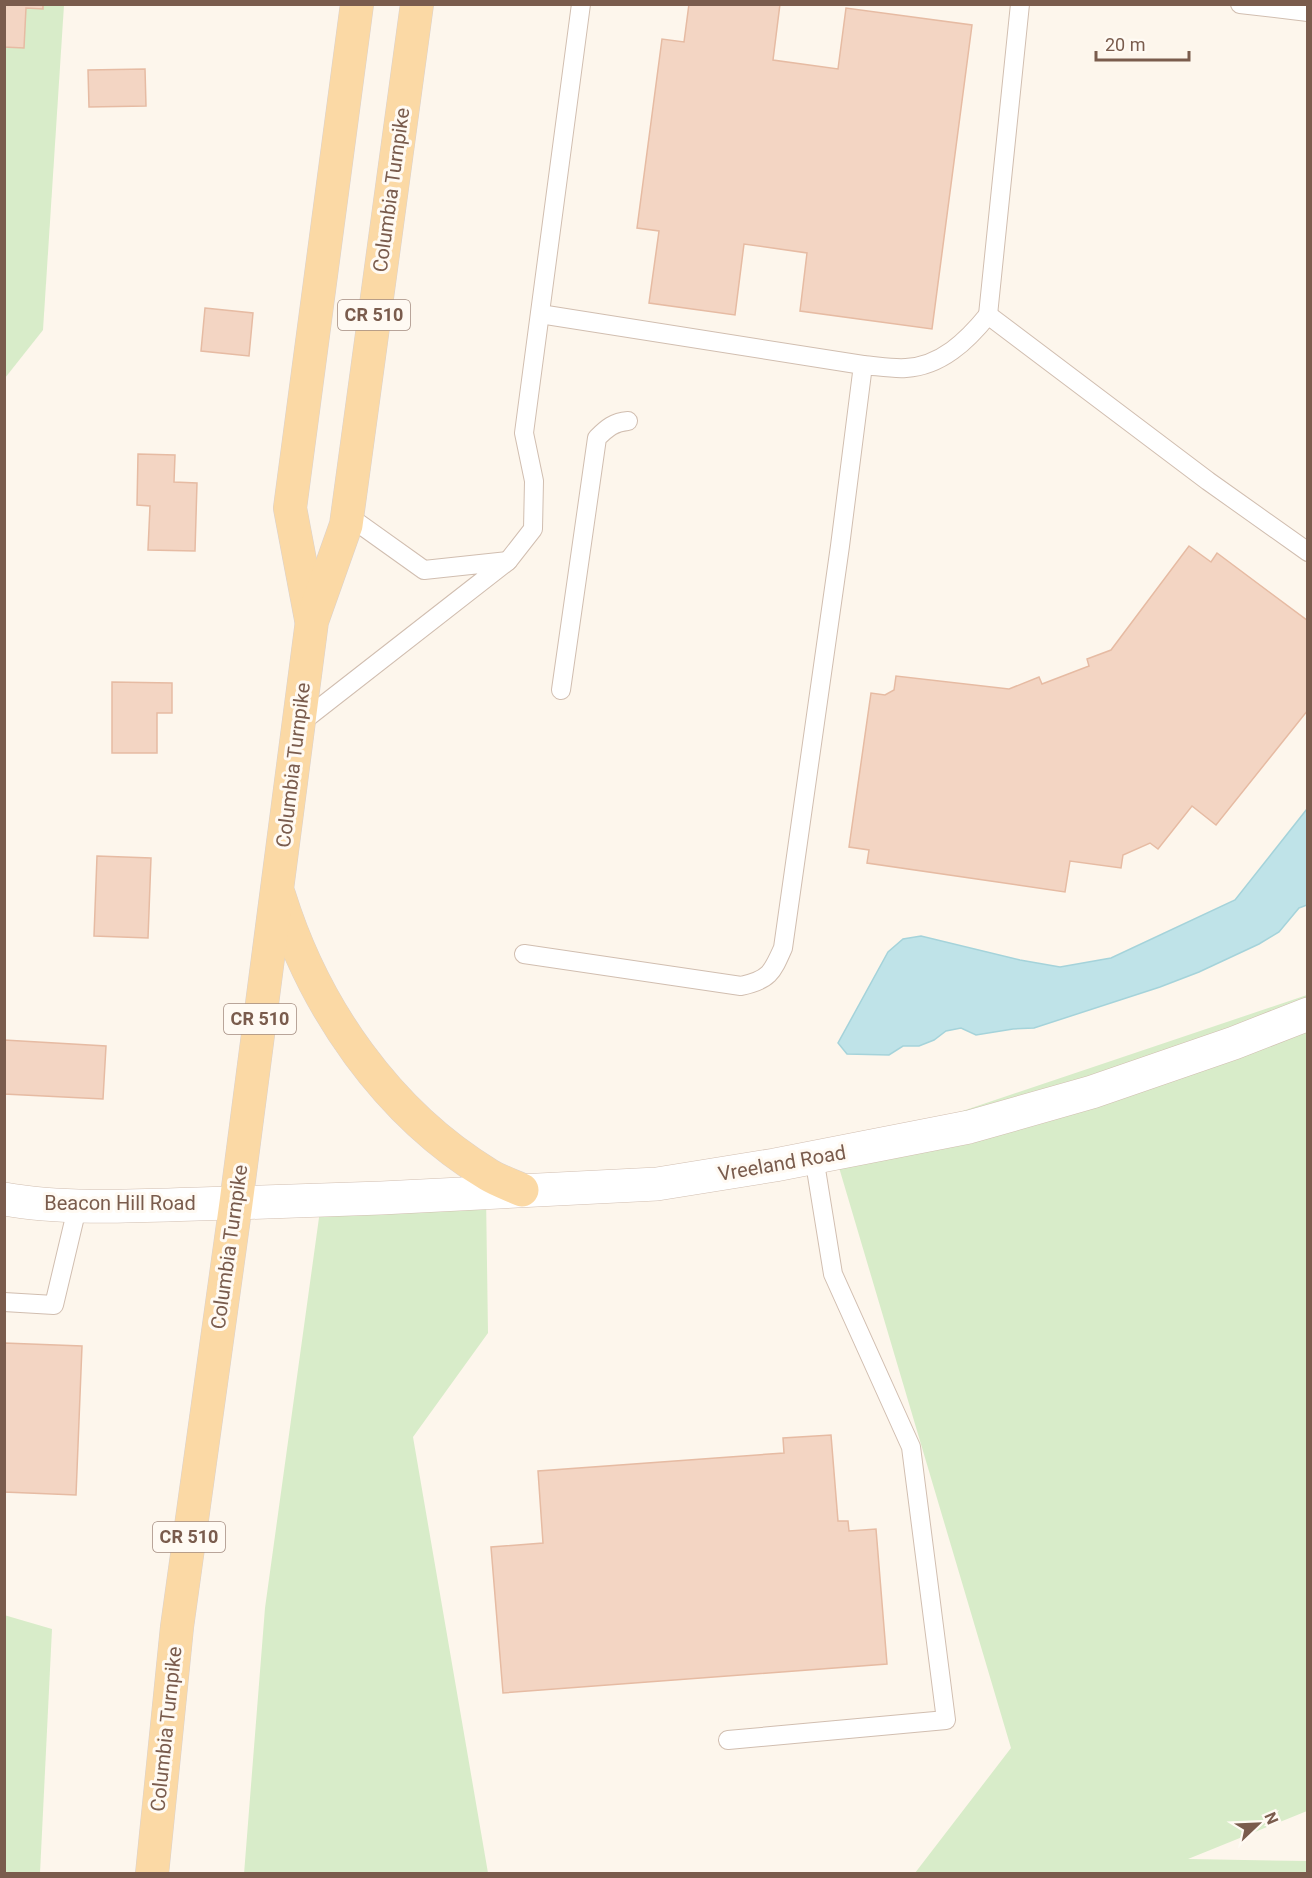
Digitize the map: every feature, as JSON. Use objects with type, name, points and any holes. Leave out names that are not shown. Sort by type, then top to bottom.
[{"type":"main road","name":"Columbia Turnpike","points":[[312,621],[290,508],[357,4]]},
{"type":"main road","name":"Columbia Turnpike","points":[[152,1874],[177,1627],[236,1203],[312,621],[346,525],[417,4]]},
{"type":"main road","points":[[277,888],[289,926],[323,997],[356,1051],[374,1075],[437,1137],[490,1176],[522,1190]]},
{"type":"street","name":"Vreeland Road","points":[[236,1203],[657,1184],[814,1157],[969,1127],[1092,1092],[1234,1044],[1308,1014]]},
{"type":"street","name":"Beacon Hill Road","points":[[4,1199],[78,1204],[236,1203]]},
{"type":"lane","points":[[298,725],[508,561],[533,528],[534,481],[524,433],[581,4]]},
{"type":"lane","points":[[540,314],[863,365],[906,368],[928,364],[948,354],[972,335],[988,315],[1020,4]]},
{"type":"lane","points":[[1240,4],[1308,12]]},
{"type":"lane","points":[[988,315],[1208,481],[1308,552]]},
{"type":"lane","points":[[524,954],[741,986],[759,982],[773,969],[783,948],[863,365]]},
{"type":"lane","points":[[561,690],[597,438],[616,422],[628,422]]},
{"type":"lane","points":[[347,515],[424,570],[508,561]]},
{"type":"lane","points":[[728,1740],[946,1720],[911,1447],[833,1274],[814,1157]]},
{"type":"lane","points":[[4,1302],[54,1305],[78,1204]]},
{"type":"green space","points":[[5,5],[64,5],[43,330],[5,378]]},
{"type":"green space","points":[[1307,995],[1307,1811],[1188,1859],[1307,1861],[1307,1873],[915,1873],[1011,1748],[835,1154]]},
{"type":"green space","points":[[486,1194],[488,1333],[413,1437],[488,1873],[244,1874],[265,1608],[322,1196]]},
{"type":"green space","points":[[4,1615],[52,1629],[40,1873],[5,1873]]},
{"type":"water","points":[[1307,809],[1307,905],[1299,908],[1279,932],[1259,944],[1160,987],[1034,1028],[976,1035],[961,1028],[946,1031],[934,1040],[919,1046],[903,1046],[889,1055],[847,1054],[838,1043],[888,952],[903,939],[921,936],[1020,960],[1060,967],[1111,958],[1235,900]]},
{"type":"building","points":[[4,4],[43,4],[43,9],[26,8],[24,48],[4,47]]},
{"type":"building","points":[[689,4],[780,4],[773,60],[838,69],[846,8],[972,25],[932,329],[800,311],[807,253],[744,244],[735,315],[649,303],[659,231],[637,228],[662,39],[684,42]]},
{"type":"building","points":[[145,69],[146,106],[89,107],[88,70]]},
{"type":"building","points":[[205,308],[253,313],[249,356],[201,351]]},
{"type":"building","points":[[138,454],[175,455],[174,482],[197,483],[195,551],[148,550],[150,506],[137,505]]},
{"type":"building","points":[[1189,546],[1211,562],[1217,553],[1308,621],[1308,710],[1216,825],[1192,806],[1158,849],[1150,843],[1123,855],[1121,868],[1070,861],[1065,892],[867,863],[869,850],[849,847],[871,693],[885,695],[894,690],[896,676],[1009,689],[1039,677],[1042,684],[1089,666],[1087,659],[1111,650]]},
{"type":"building","points":[[112,682],[172,683],[172,713],[157,713],[157,753],[112,753]]},
{"type":"building","points":[[97,856],[151,858],[148,938],[94,936]]},
{"type":"building","points":[[4,1040],[106,1046],[103,1099],[4,1094]]},
{"type":"building","points":[[4,1343],[82,1346],[76,1495],[4,1492]]},
{"type":"building","points":[[831,1435],[838,1521],[848,1521],[849,1531],[876,1529],[887,1664],[503,1693],[491,1547],[543,1543],[538,1471],[784,1453],[783,1438]]}]
